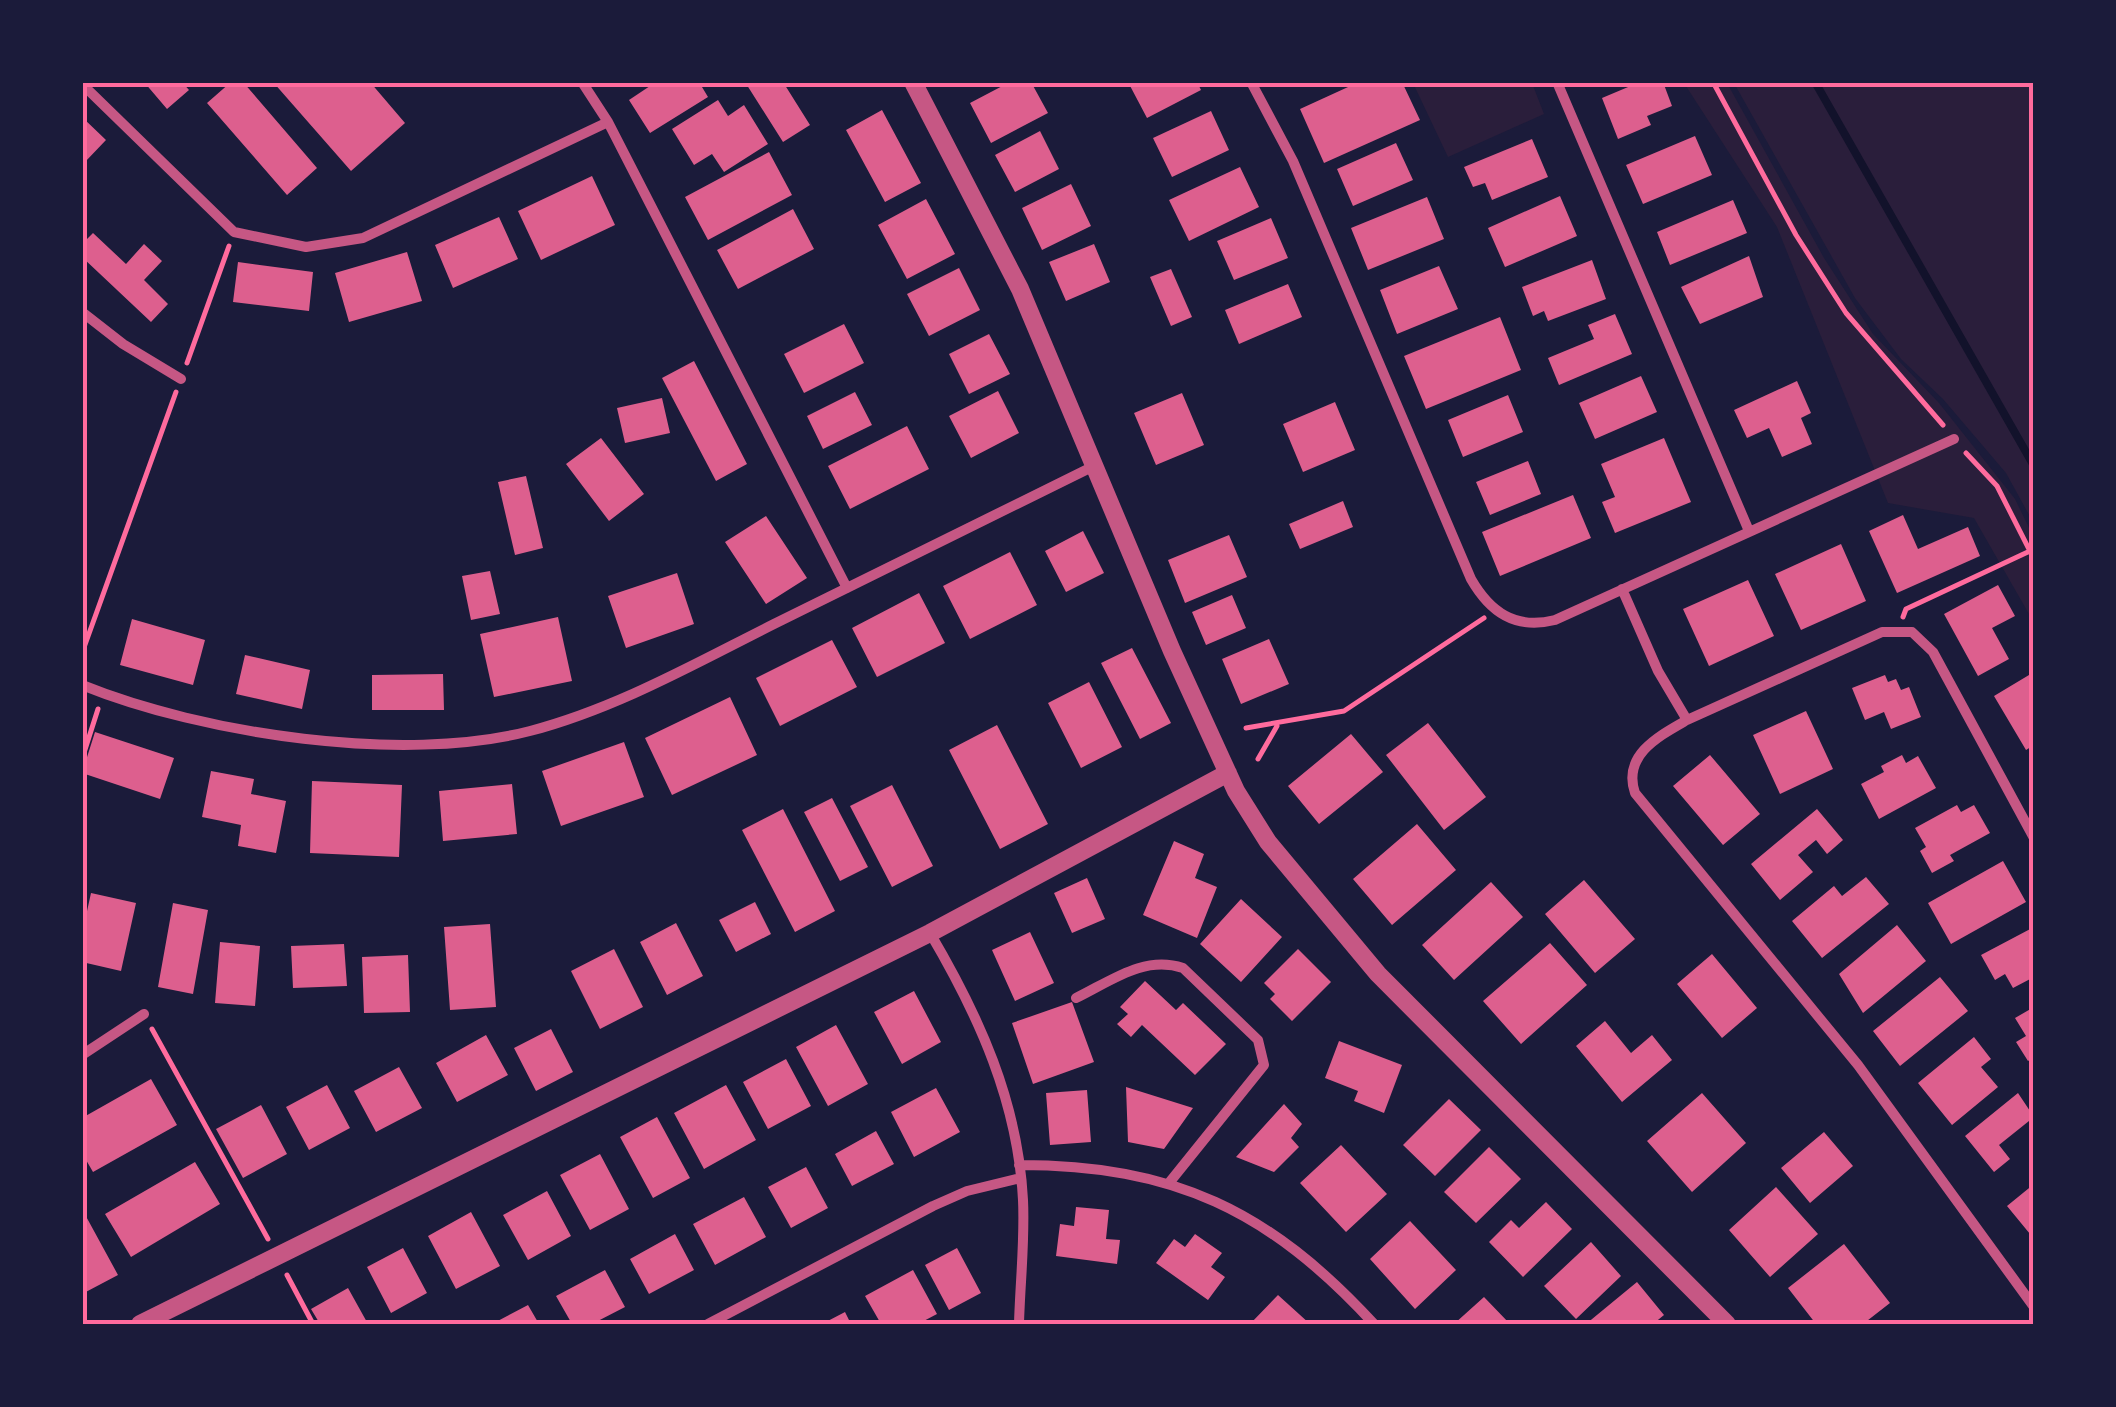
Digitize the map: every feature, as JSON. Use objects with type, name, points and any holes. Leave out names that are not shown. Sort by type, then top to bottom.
[{"type":"street","points":[[582,82],[608,122],[847,588]]},
{"type":"street","points":[[914,82],[1020,289],[1228,773],[1268,842],[1333,925],[1727,1324]]},
{"type":"street","points":[[1251,82],[1293,161],[1471,578],[1495,610],[1514,621],[1544,622],[1954,439]]},
{"type":"street","points":[[1557,82],[1749,531]]},
{"type":"street","points":[[82,84],[234,232],[306,247],[364,238],[608,122]]},
{"type":"street","points":[[82,312],[122,344],[181,379]]},
{"type":"street","points":[[82,684],[202,722],[331,740],[465,742],[526,732],[582,716],[1094,466]]},
{"type":"street","points":[[1622,588],[1658,671],[1687,720]]},
{"type":"street","points":[[2034,838],[1933,652],[1918,636],[1898,629],[1872,635],[1687,720],[1655,740],[1634,763],[1631,782],[1642,805],[1858,1065],[2034,1307]]},
{"type":"street","points":[[140,1324],[930,932],[1228,773]]},
{"type":"street","points":[[930,932],[982,1028],[1012,1120],[1020,1172],[1020,1324]]},
{"type":"street","points":[[1076,998],[1141,966],[1168,963],[1183,968],[1258,1040],[1264,1066],[1169,1183]]},
{"type":"street","points":[[82,1055],[144,1014]]},
{"type":"street","points":[[708,1324],[967,1191],[1020,1172],[1100,1167],[1169,1183],[1223,1204],[1267,1230],[1331,1278],[1374,1324]]},
{"type":"path","points":[[1714,82],[1796,235],[1846,312],[1996,486],[2034,558]]},
{"type":"path","points":[[82,653],[234,232]]},
{"type":"path","points":[[1898,629],[1906,609],[2030,550]]},
{"type":"path","points":[[1246,728],[1277,726],[1344,711],[1495,610]]},
{"type":"path","points":[[82,758],[103,693]]},
{"type":"path","points":[[1258,759],[1277,726]]},
{"type":"path","points":[[144,1014],[313,1324]]},
{"type":"shaded area","points":[[1413,83],[1532,83],[1544,114],[1448,157]]},
{"type":"shaded area","points":[[1684,83],[1727,83],[1824,258],[1873,334],[1939,403],[2015,499],[2033,536],[2033,621],[1974,518],[1888,503],[1777,227]]},
{"type":"shaded area","points":[[1734,83],[2033,83],[2033,522],[2006,473],[1943,399],[1901,359],[1855,298]]},
{"type":"building","points":[[144,82],[182,82],[189,90],[167,109]]},
{"type":"building","points":[[231,82],[243,82],[317,168],[287,195],[207,103]]},
{"type":"building","points":[[273,82],[370,82],[405,123],[351,171]]},
{"type":"building","points":[[656,82],[699,82],[708,97],[650,133],[629,100]]},
{"type":"building","points":[[745,82],[783,82],[810,125],[783,142]]},
{"type":"building","points":[[1010,82],[1031,82],[1048,113],[991,143],[970,103]]},
{"type":"building","points":[[1128,82],[1197,82],[1201,90],[1147,118]]},
{"type":"building","points":[[1359,82],[1402,82],[1420,120],[1324,163],[1300,109]]},
{"type":"building","points":[[1640,82],[1663,82],[1672,106],[1647,116],[1651,125],[1618,139],[1602,98]]},
{"type":"building","points":[[718,100],[728,116],[744,105],[768,144],[724,172],[712,154],[694,165],[672,129]]},
{"type":"building","points":[[882,110],[921,183],[885,202],[846,130]]},
{"type":"building","points":[[1211,111],[1229,150],[1172,177],[1153,138]]},
{"type":"building","points":[[82,117],[106,140],[85,162],[82,160]]},
{"type":"building","points":[[1040,131],[1059,169],[1015,192],[995,155]]},
{"type":"building","points":[[1695,136],[1712,175],[1643,204],[1626,165]]},
{"type":"building","points":[[1532,139],[1548,177],[1492,200],[1485,183],[1473,187],[1464,167]]},
{"type":"building","points":[[1396,143],[1413,180],[1353,206],[1337,169]]},
{"type":"building","points":[[769,152],[792,195],[708,240],[685,197]]},
{"type":"building","points":[[1240,167],[1259,207],[1189,241],[1169,200]]},
{"type":"building","points":[[592,176],[615,225],[541,260],[518,211]]},
{"type":"building","points":[[1071,184],[1091,226],[1042,250],[1022,208]]},
{"type":"building","points":[[1560,196],[1577,236],[1505,267],[1488,228]]},
{"type":"building","points":[[1427,197],[1444,239],[1368,270],[1351,228]]},
{"type":"building","points":[[926,199],[955,254],[907,279],[878,225]]},
{"type":"building","points":[[1733,200],[1747,233],[1670,265],[1657,232]]},
{"type":"building","points":[[793,209],[814,249],[738,289],[717,250]]},
{"type":"building","points":[[499,217],[518,259],[453,288],[435,245]]},
{"type":"building","points":[[1271,218],[1288,258],[1234,280],[1217,241]]},
{"type":"building","points":[[93,233],[126,264],[144,244],[162,261],[144,280],[168,304],[151,322],[82,257],[82,244]]},
{"type":"building","points":[[1094,244],[1110,282],[1066,301],[1049,262]]},
{"type":"building","points":[[407,252],[422,301],[349,322],[335,273]]},
{"type":"building","points":[[1749,256],[1763,297],[1700,324],[1681,287]]},
{"type":"building","points":[[1592,260],[1606,299],[1548,321],[1544,311],[1533,316],[1522,287]]},
{"type":"building","points":[[238,262],[313,272],[309,311],[233,302]]},
{"type":"building","points":[[1439,266],[1458,309],[1397,334],[1380,290]]},
{"type":"building","points":[[959,268],[980,310],[929,336],[907,294]]},
{"type":"building","points":[[1171,269],[1192,317],[1171,326],[1150,277]]},
{"type":"building","points":[[1288,284],[1302,317],[1239,344],[1225,310]]},
{"type":"building","points":[[1615,314],[1632,354],[1559,385],[1548,358],[1594,339],[1588,325]]},
{"type":"building","points":[[1500,317],[1521,370],[1426,409],[1404,356]]},
{"type":"building","points":[[844,324],[864,363],[804,393],[784,354]]},
{"type":"building","points":[[989,334],[1010,374],[969,394],[949,354]]},
{"type":"building","points":[[694,361],[747,464],[716,481],[662,378]]},
{"type":"building","points":[[1641,376],[1657,412],[1595,439],[1579,403]]},
{"type":"building","points":[[1797,381],[1811,413],[1801,418],[1812,444],[1782,457],[1769,428],[1747,438],[1734,410]]},
{"type":"building","points":[[998,391],[1019,433],[971,458],[949,416]]},
{"type":"building","points":[[855,392],[872,425],[823,449],[807,416]]},
{"type":"building","points":[[1182,393],[1204,445],[1156,465],[1134,413]]},
{"type":"building","points":[[1508,395],[1523,432],[1463,457],[1448,420]]},
{"type":"building","points":[[662,398],[670,433],[625,443],[617,408]]},
{"type":"building","points":[[1335,402],[1355,450],[1303,472],[1283,424]]},
{"type":"building","points":[[907,426],[929,469],[850,509],[828,466]]},
{"type":"building","points":[[601,438],[644,494],[609,521],[566,464]]},
{"type":"building","points":[[1664,438],[1691,502],[1615,533],[1602,502],[1615,497],[1601,464]]},
{"type":"building","points":[[1528,461],[1541,494],[1490,515],[1476,482]]},
{"type":"building","points":[[526,476],[543,548],[515,555],[498,482]]},
{"type":"building","points":[[1573,495],[1591,538],[1500,576],[1482,532]]},
{"type":"building","points":[[1343,501],[1353,527],[1300,549],[1289,524]]},
{"type":"building","points":[[1903,515],[1918,549],[1968,527],[1980,556],[1897,593],[1869,531]]},
{"type":"building","points":[[766,516],[807,578],[766,604],[725,542]]},
{"type":"building","points":[[1083,531],[1104,573],[1066,592],[1045,551]]},
{"type":"building","points":[[1229,535],[1247,577],[1185,603],[1168,560]]},
{"type":"building","points":[[1841,544],[1866,601],[1801,630],[1775,574]]},
{"type":"building","points":[[1010,552],[1037,605],[970,639],[943,586]]},
{"type":"building","points":[[490,571],[500,614],[471,620],[462,576]]},
{"type":"building","points":[[677,573],[694,624],[626,648],[608,596]]},
{"type":"building","points":[[1748,580],[1774,636],[1709,666],[1683,609]]},
{"type":"building","points":[[1998,585],[2015,616],[1992,628],[2009,659],[1978,676],[1944,614]]},
{"type":"building","points":[[919,593],[945,643],[877,677],[852,628]]},
{"type":"building","points":[[1232,595],[1246,628],[1206,645],[1192,612]]},
{"type":"building","points":[[558,617],[572,681],[494,697],[480,634]]},
{"type":"building","points":[[132,619],[205,640],[193,685],[120,665]]},
{"type":"building","points":[[1269,639],[1289,684],[1241,704],[1222,659]]},
{"type":"building","points":[[832,640],[857,687],[780,726],[756,678]]},
{"type":"building","points":[[1132,648],[1171,723],[1140,739],[1101,663]]},
{"type":"building","points":[[245,655],[310,670],[302,709],[236,694]]},
{"type":"building","points":[[2034,672],[2034,745],[2026,750],[1994,696]]},
{"type":"building","points":[[443,674],[444,710],[372,710],[372,675]]},
{"type":"building","points":[[1885,675],[1888,682],[1896,679],[1901,690],[1909,687],[1921,717],[1891,729],[1884,712],[1865,720],[1852,688]]},
{"type":"building","points":[[1089,682],[1122,747],[1081,768],[1048,703]]},
{"type":"building","points":[[730,697],[757,755],[672,795],[645,738]]},
{"type":"building","points":[[1806,711],[1833,769],[1780,794],[1753,735]]},
{"type":"building","points":[[1428,723],[1486,797],[1444,830],[1386,755]]},
{"type":"building","points":[[997,725],[1048,824],[1000,849],[949,750]]},
{"type":"building","points":[[95,732],[174,758],[160,799],[82,773]]},
{"type":"building","points":[[1351,734],[1383,772],[1319,824],[1288,786]]},
{"type":"building","points":[[624,742],[644,797],[561,826],[542,771]]},
{"type":"building","points":[[1710,755],[1760,814],[1723,845],[1673,786]]},
{"type":"building","points":[[1902,755],[1906,763],[1918,756],[1936,788],[1879,819],[1861,784],[1884,772],[1881,766]]},
{"type":"building","points":[[211,771],[254,779],[251,794],[286,801],[276,853],[238,846],[241,825],[202,817]]},
{"type":"building","points":[[312,781],[402,785],[399,857],[310,853]]},
{"type":"building","points":[[512,784],[517,834],[443,841],[439,791]]},
{"type":"building","points":[[892,785],[933,866],[892,887],[850,806]]},
{"type":"building","points":[[832,798],[868,867],[840,881],[804,812]]},
{"type":"building","points":[[1957,805],[1961,812],[1974,805],[1990,833],[1950,855],[1954,861],[1932,873],[1920,851],[1926,847],[1915,828]]},
{"type":"building","points":[[783,809],[835,911],[795,932],[742,830]]},
{"type":"building","points":[[1817,809],[1843,840],[1827,854],[1816,840],[1798,855],[1813,872],[1780,900],[1751,864]]},
{"type":"building","points":[[1417,824],[1456,870],[1392,925],[1353,879]]},
{"type":"building","points":[[1174,841],[1204,854],[1195,878],[1217,887],[1197,938],[1143,915]]},
{"type":"building","points":[[2003,861],[2026,902],[1951,944],[1928,903]]},
{"type":"building","points":[[1866,877],[1889,904],[1822,958],[1792,921],[1834,886],[1842,896]]},
{"type":"building","points":[[1087,878],[1105,919],[1072,933],[1054,893]]},
{"type":"building","points":[[1584,880],[1635,939],[1595,973],[1545,914]]},
{"type":"building","points":[[1491,882],[1523,917],[1454,980],[1422,945]]},
{"type":"building","points":[[91,893],[136,903],[121,971],[82,962],[82,934]]},
{"type":"building","points":[[1241,899],[1282,937],[1241,982],[1200,944]]},
{"type":"building","points":[[755,902],[771,934],[736,952],[719,920]]},
{"type":"building","points":[[173,903],[208,910],[193,994],[158,987]]},
{"type":"building","points":[[676,923],[703,976],[667,995],[640,942]]},
{"type":"building","points":[[490,924],[496,1007],[450,1010],[444,927]]},
{"type":"building","points":[[1897,925],[1926,961],[1863,1013],[1839,974]]},
{"type":"building","points":[[2034,927],[2034,977],[2013,988],[2005,974],[1995,980],[1981,955]]},
{"type":"building","points":[[1030,932],[1054,983],[1015,1001],[992,950]]},
{"type":"building","points":[[220,942],[260,946],[255,1006],[215,1003]]},
{"type":"building","points":[[1550,943],[1587,985],[1521,1044],[1483,1001]]},
{"type":"building","points":[[344,944],[347,986],[293,988],[291,946]]},
{"type":"building","points":[[614,949],[643,1007],[600,1029],[571,971]]},
{"type":"building","points":[[1298,949],[1331,982],[1292,1021],[1270,999],[1275,994],[1264,983]]},
{"type":"building","points":[[1712,954],[1757,1008],[1722,1038],[1677,984]]},
{"type":"building","points":[[408,955],[410,1012],[364,1013],[362,957]]},
{"type":"building","points":[[1940,977],[1968,1011],[1900,1066],[1873,1031]]},
{"type":"building","points":[[1145,981],[1176,1010],[1183,1003],[1226,1044],[1195,1075],[1142,1025],[1131,1037],[1117,1024],[1128,1014],[1120,1007]]},
{"type":"building","points":[[914,991],[941,1042],[902,1064],[874,1012]]},
{"type":"building","points":[[1072,1002],[1094,1062],[1033,1084],[1012,1023]]},
{"type":"building","points":[[2034,1007],[2034,1057],[2028,1061],[2016,1042],[2026,1036],[2015,1018]]},
{"type":"building","points":[[1605,1021],[1631,1053],[1652,1035],[1672,1060],[1622,1102],[1576,1046]]},
{"type":"building","points":[[836,1025],[868,1084],[828,1106],[796,1047]]},
{"type":"building","points":[[551,1029],[573,1072],[536,1091],[514,1048]]},
{"type":"building","points":[[486,1035],[508,1075],[457,1102],[436,1063]]},
{"type":"building","points":[[1974,1037],[1991,1059],[1981,1067],[1998,1087],[1952,1125],[1918,1083]]},
{"type":"building","points":[[1339,1041],[1402,1065],[1384,1113],[1354,1101],[1358,1091],[1325,1078]]},
{"type":"building","points":[[786,1059],[811,1106],[768,1129],[743,1082]]},
{"type":"building","points":[[399,1067],[422,1108],[376,1132],[354,1091]]},
{"type":"building","points":[[151,1079],[177,1125],[93,1172],[82,1153],[82,1118]]},
{"type":"building","points":[[327,1085],[350,1128],[309,1150],[286,1107]]},
{"type":"building","points":[[726,1085],[756,1140],[704,1169],[674,1113]]},
{"type":"building","points":[[1126,1087],[1193,1108],[1164,1149],[1128,1142]]},
{"type":"building","points":[[936,1088],[960,1132],[914,1157],[891,1112]]},
{"type":"building","points":[[1087,1090],[1091,1142],[1050,1145],[1046,1093]]},
{"type":"building","points":[[1702,1093],[1746,1143],[1692,1192],[1647,1141]]},
{"type":"building","points":[[2018,1093],[2034,1117],[1999,1145],[2010,1159],[1994,1172],[1965,1136]]},
{"type":"building","points":[[1449,1099],[1481,1130],[1435,1176],[1403,1145]]},
{"type":"building","points":[[1284,1104],[1302,1124],[1291,1138],[1299,1147],[1274,1172],[1236,1157]]},
{"type":"building","points":[[261,1105],[287,1154],[243,1178],[216,1129]]},
{"type":"building","points":[[657,1117],[690,1178],[653,1198],[620,1137]]},
{"type":"building","points":[[876,1131],[894,1164],[852,1186],[835,1154]]},
{"type":"building","points":[[1824,1132],[1853,1166],[1810,1203],[1781,1168]]},
{"type":"building","points":[[1341,1145],[1387,1194],[1346,1232],[1300,1183]]},
{"type":"building","points":[[1489,1147],[1521,1179],[1476,1223],[1444,1192]]},
{"type":"building","points":[[600,1154],[629,1209],[590,1230],[560,1175]]},
{"type":"building","points":[[195,1162],[220,1204],[131,1257],[105,1214]]},
{"type":"building","points":[[806,1167],[828,1208],[791,1228],[768,1187]]},
{"type":"building","points":[[2034,1184],[2034,1231],[2030,1234],[2007,1206]]},
{"type":"building","points":[[1776,1187],[1818,1234],[1770,1277],[1729,1230]]},
{"type":"building","points":[[547,1191],[571,1236],[528,1260],[503,1215]]},
{"type":"building","points":[[744,1197],[766,1237],[715,1265],[693,1224]]},
{"type":"building","points":[[1546,1202],[1572,1229],[1523,1277],[1489,1242],[1511,1220],[1519,1228]]},
{"type":"building","points":[[1076,1207],[1109,1210],[1106,1239],[1120,1240],[1117,1264],[1056,1256],[1060,1224],[1074,1226]]},
{"type":"building","points":[[82,1209],[118,1275],[82,1294]]},
{"type":"building","points":[[471,1212],[500,1266],[456,1289],[428,1236]]},
{"type":"building","points":[[1410,1221],[1456,1270],[1415,1309],[1370,1259]]},
{"type":"building","points":[[675,1234],[694,1270],[649,1294],[630,1259]]},
{"type":"building","points":[[1195,1234],[1222,1253],[1211,1267],[1225,1277],[1208,1300],[1156,1263],[1174,1239],[1185,1247]]},
{"type":"building","points":[[1591,1242],[1621,1276],[1576,1319],[1544,1286]]},
{"type":"building","points":[[1844,1244],[1890,1303],[1863,1324],[1816,1324],[1788,1288]]},
{"type":"building","points":[[403,1248],[427,1293],[391,1313],[367,1267]]},
{"type":"building","points":[[957,1248],[981,1293],[949,1310],[925,1265]]},
{"type":"building","points":[[605,1270],[625,1307],[592,1324],[572,1324],[556,1296]]},
{"type":"building","points":[[913,1270],[937,1314],[918,1324],[881,1324],[865,1296]]},
{"type":"building","points":[[1637,1282],[1664,1315],[1653,1324],[1586,1324]]},
{"type":"building","points":[[348,1288],[368,1324],[320,1324],[311,1309]]},
{"type":"building","points":[[1278,1295],[1310,1324],[1250,1324]]},
{"type":"building","points":[[1484,1297],[1510,1324],[1454,1324]]},
{"type":"building","points":[[528,1305],[539,1324],[492,1324]]},
{"type":"building","points":[[845,1312],[851,1324],[822,1324]]},
{"type":"waterway","points":[[1815,82],[2034,466]]}]
